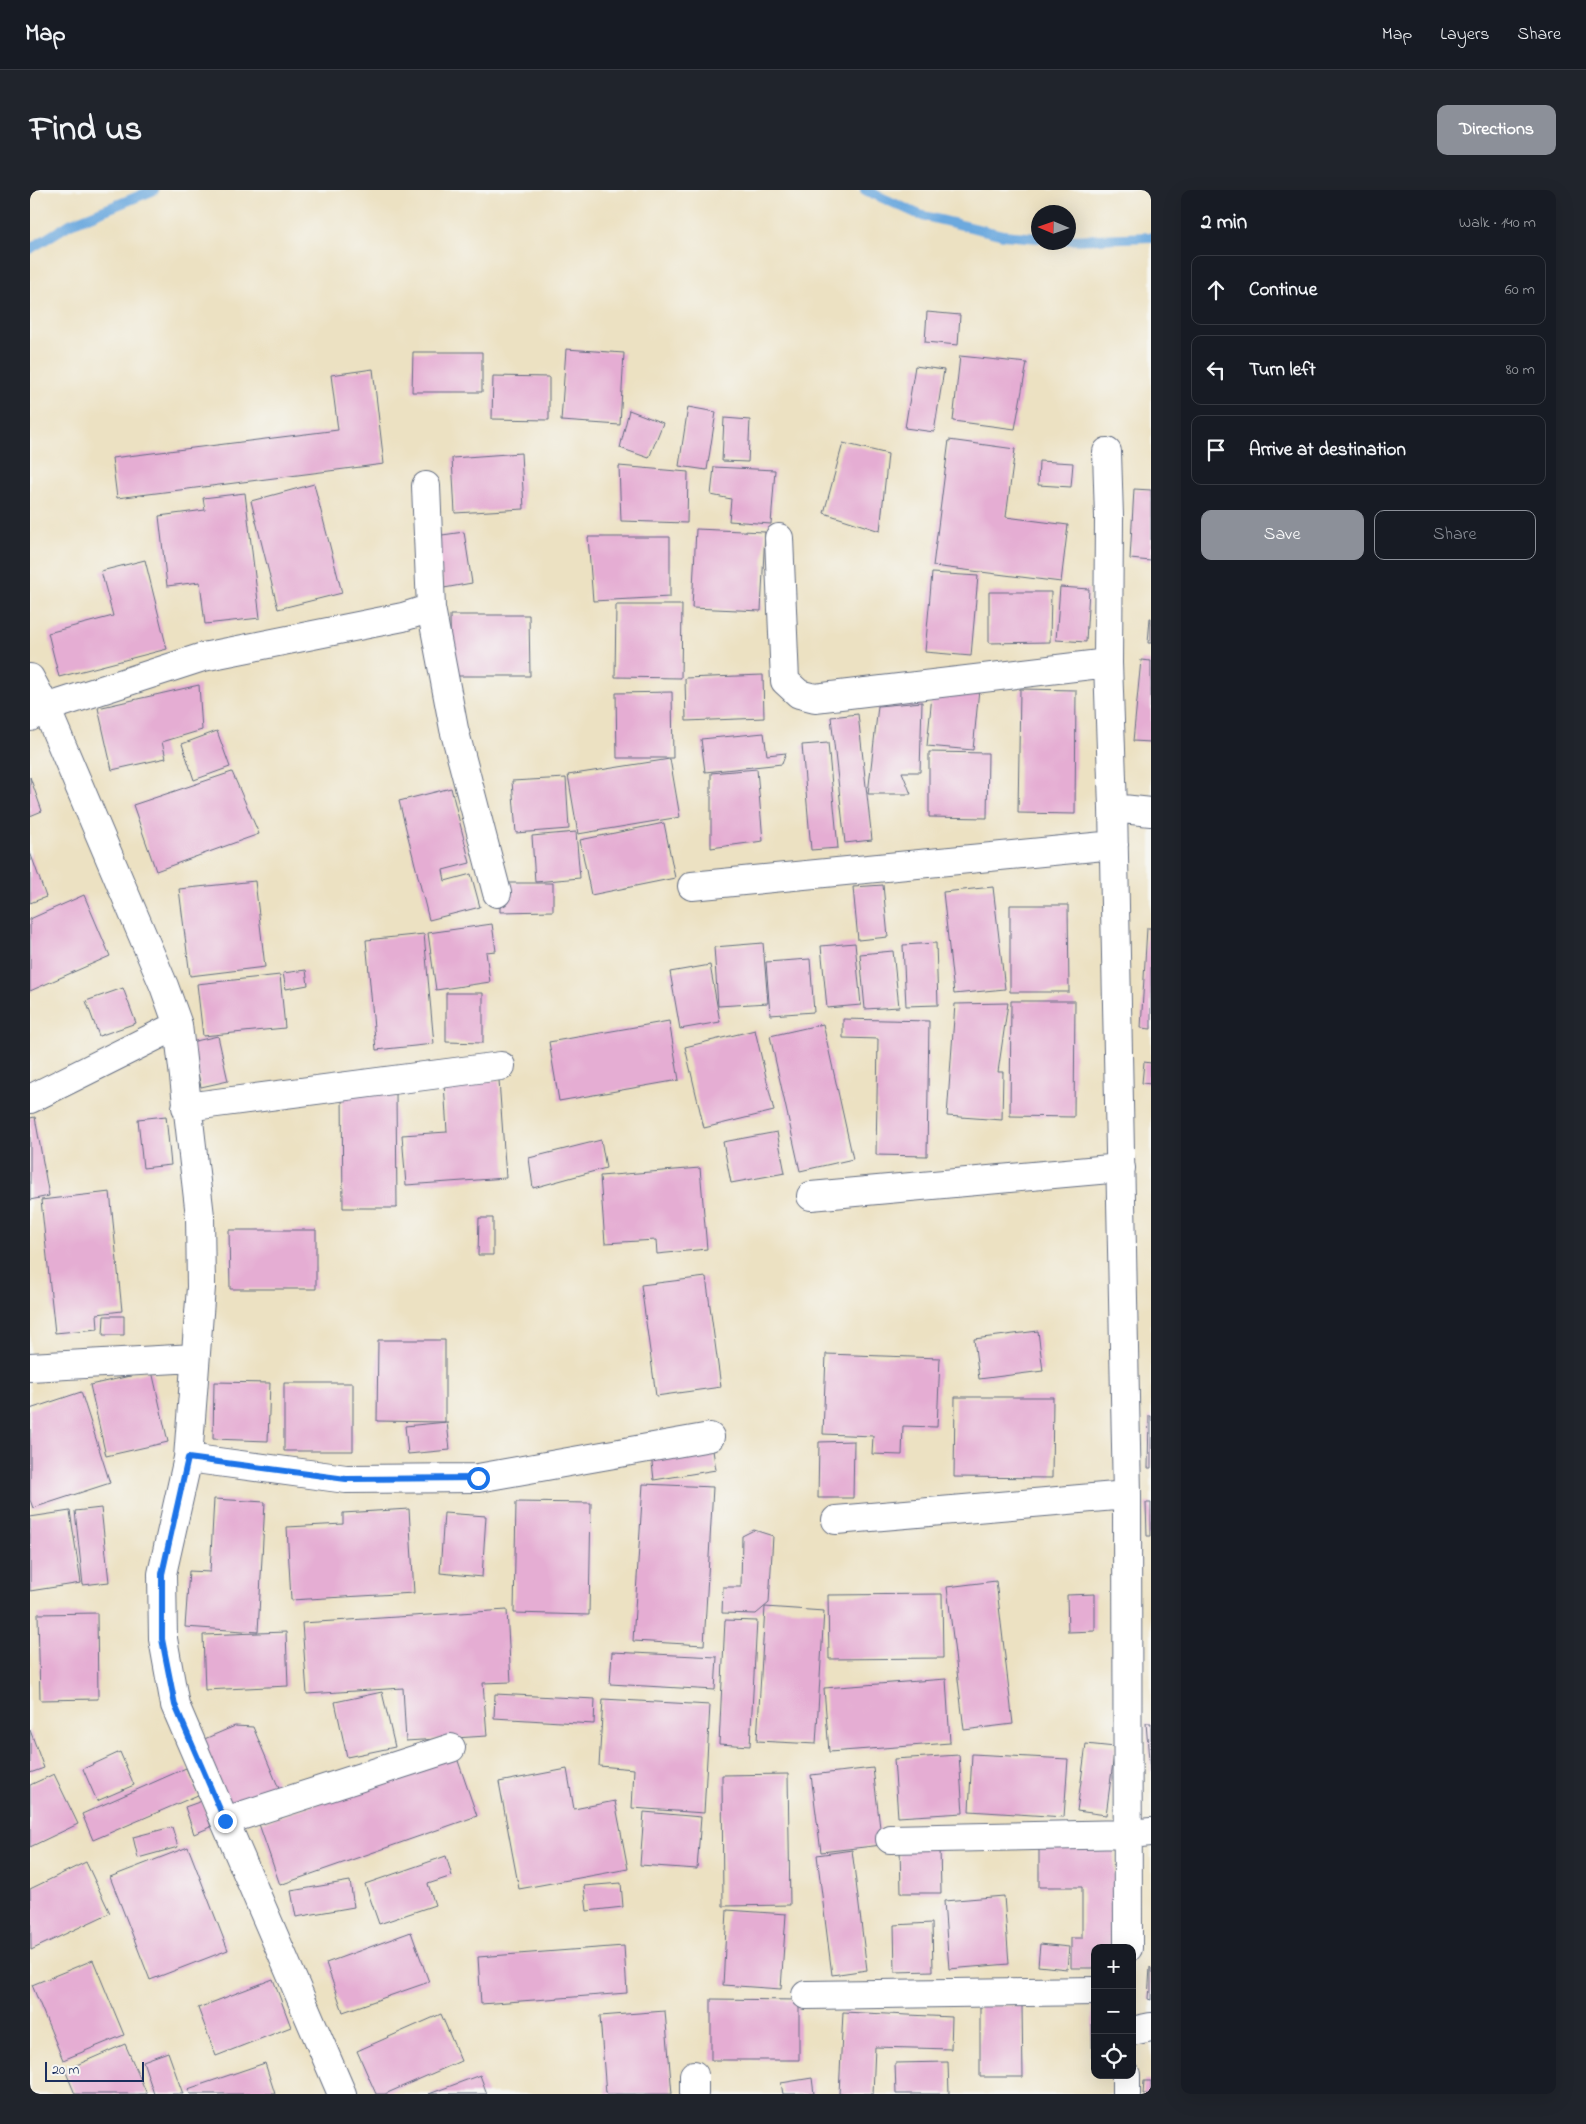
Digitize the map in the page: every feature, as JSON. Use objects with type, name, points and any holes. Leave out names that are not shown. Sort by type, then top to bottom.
[{"type":"street","points":[[1107,452],[1109,517],[1108,663],[1114,808],[1127,1495],[1140,1833],[1128,1944]]},
{"type":"street","points":[[426,486],[431,608],[454,729],[497,893]]},
{"type":"street","points":[[779,538],[785,681],[799,694],[815,698],[1108,663]]},
{"type":"street","points":[[38,712],[203,658],[404,617],[431,608]]},
{"type":"street","points":[[30,678],[38,712],[164,986],[178,1025],[200,1216],[201,1287],[188,1458],[162,1574],[162,1639],[175,1705],[342,2094]]},
{"type":"street","points":[[1114,808],[1151,812]]},
{"type":"street","points":[[692,886],[1114,845]]},
{"type":"street","points":[[30,1099],[178,1025]]},
{"type":"street","points":[[186,1107],[501,1066]]},
{"type":"street","points":[[811,1196],[1121,1168]]},
{"type":"street","points":[[30,1367],[195,1358]]},
{"type":"street","points":[[188,1458],[346,1479],[478,1478],[710,1437]]},
{"type":"street","points":[[836,1520],[1127,1495]]},
{"type":"street","points":[[225,1821],[451,1748]]},
{"type":"street","points":[[890,1838],[1140,1833]]},
{"type":"street","points":[[806,1995],[1091,1992]]},
{"type":"street","points":[[1136,2030],[1151,2027]]},
{"type":"street","points":[[1126,2079],[1126,2094]]},
{"type":"building","points":[[927,312],[960,315],[958,345],[925,342]]},
{"type":"building","points":[[566,349],[624,353],[620,425],[561,421]]},
{"type":"building","points":[[413,352],[482,352],[482,392],[412,392]]},
{"type":"building","points":[[960,356],[1027,363],[1015,429],[953,421]]},
{"type":"building","points":[[915,366],[944,370],[934,432],[905,428]]},
{"type":"building","points":[[373,369],[384,464],[117,498],[112,458],[338,430],[331,375]]},
{"type":"building","points":[[493,376],[549,377],[549,420],[492,419]]},
{"type":"building","points":[[688,407],[716,412],[707,470],[679,466]]},
{"type":"building","points":[[629,410],[663,423],[649,458],[620,448]]},
{"type":"building","points":[[724,418],[750,420],[748,462],[722,461]]},
{"type":"building","points":[[949,440],[1015,449],[1006,517],[1068,525],[1061,582],[933,566]]},
{"type":"building","points":[[843,443],[888,454],[880,531],[824,513]]},
{"type":"building","points":[[521,453],[524,509],[455,513],[452,458]]},
{"type":"building","points":[[1039,461],[1073,463],[1071,487],[1038,485]]},
{"type":"building","points":[[619,466],[688,472],[687,523],[621,521]]},
{"type":"building","points":[[714,467],[775,470],[771,524],[729,521],[731,499],[711,495]]},
{"type":"building","points":[[314,484],[342,593],[278,609],[251,501]]},
{"type":"building","points":[[1134,489],[1151,490],[1151,561],[1130,559]]},
{"type":"building","points":[[245,493],[260,618],[205,624],[200,582],[167,586],[159,516],[205,510],[203,498]]},
{"type":"building","points":[[696,529],[765,532],[761,611],[692,608]]},
{"type":"building","points":[[464,532],[472,583],[444,588],[435,536]]},
{"type":"building","points":[[588,537],[670,537],[670,597],[593,601]]},
{"type":"building","points":[[145,560],[167,649],[59,677],[48,633],[113,616],[101,571]]},
{"type":"building","points":[[932,573],[978,576],[971,656],[925,652]]},
{"type":"building","points":[[1060,587],[1089,589],[1086,642],[1056,640]]},
{"type":"building","points":[[989,592],[1051,592],[1050,642],[989,643]]},
{"type":"building","points":[[616,605],[682,605],[681,678],[615,677]]},
{"type":"building","points":[[450,615],[529,615],[530,676],[451,676]]},
{"type":"building","points":[[1150,618],[1151,643],[1148,643]]},
{"type":"building","points":[[1141,660],[1151,661],[1151,742],[1133,741]]},
{"type":"building","points":[[763,675],[764,718],[686,721],[685,678]]},
{"type":"building","points":[[199,685],[202,730],[162,742],[166,758],[112,770],[98,708]]},
{"type":"building","points":[[933,685],[979,689],[973,750],[927,746]]},
{"type":"building","points":[[1020,689],[1076,690],[1075,814],[1018,813]]},
{"type":"building","points":[[672,692],[673,758],[617,758],[616,693]]},
{"type":"building","points":[[922,702],[920,772],[902,772],[911,794],[868,794],[878,706]]},
{"type":"building","points":[[858,714],[872,840],[845,843],[831,717]]},
{"type":"building","points":[[217,731],[230,767],[194,780],[182,744]]},
{"type":"building","points":[[764,733],[767,755],[786,753],[782,764],[705,772],[701,739]]},
{"type":"building","points":[[828,743],[838,848],[811,850],[802,745]]},
{"type":"building","points":[[929,752],[988,753],[987,818],[929,817]]},
{"type":"building","points":[[670,759],[680,817],[578,834],[568,775]]},
{"type":"building","points":[[757,769],[763,841],[711,848],[711,773]]},
{"type":"building","points":[[232,772],[259,834],[156,871],[133,805]]},
{"type":"building","points":[[30,777],[42,811],[30,816]]},
{"type":"building","points":[[566,778],[569,829],[516,833],[512,781]]},
{"type":"building","points":[[451,788],[470,863],[443,870],[445,881],[471,874],[480,907],[429,920],[399,801]]},
{"type":"building","points":[[664,823],[675,878],[591,895],[580,840]]},
{"type":"building","points":[[576,832],[580,878],[535,882],[532,836]]},
{"type":"building","points":[[30,852],[46,897],[30,903]]},
{"type":"building","points":[[255,881],[265,967],[190,976],[179,889]]},
{"type":"building","points":[[500,883],[553,883],[553,911],[500,912]]},
{"type":"building","points":[[883,885],[888,937],[858,940],[853,887]]},
{"type":"building","points":[[993,887],[1005,989],[954,994],[943,892]]},
{"type":"building","points":[[84,895],[110,956],[30,991],[30,919]]},
{"type":"building","points":[[1010,905],[1068,905],[1069,992],[1010,992]]},
{"type":"building","points":[[492,924],[496,951],[486,952],[490,982],[436,990],[428,933]]},
{"type":"building","points":[[1147,928],[1151,928],[1151,1029],[1141,1028]]},
{"type":"building","points":[[424,934],[434,1044],[376,1050],[366,940]]},
{"type":"building","points":[[763,943],[768,1003],[718,1006],[714,947]]},
{"type":"building","points":[[855,943],[861,1005],[827,1008],[821,946]]},
{"type":"building","points":[[936,943],[938,1005],[906,1006],[903,945]]},
{"type":"building","points":[[893,951],[899,1007],[865,1009],[860,954]]},
{"type":"building","points":[[810,959],[814,1012],[770,1015],[766,962]]},
{"type":"building","points":[[710,965],[720,1022],[680,1029],[670,972]]},
{"type":"building","points":[[306,970],[308,985],[286,989],[283,973]]},
{"type":"building","points":[[280,975],[285,1028],[203,1036],[197,984]]},
{"type":"building","points":[[123,988],[136,1023],[99,1036],[86,1001]]},
{"type":"building","points":[[446,993],[483,993],[483,1043],[446,1042]]},
{"type":"building","points":[[1011,1001],[1075,1001],[1074,1117],[1010,1116]]},
{"type":"building","points":[[1008,1003],[998,1072],[1003,1072],[1002,1120],[947,1116],[955,1004]]},
{"type":"building","points":[[843,1019],[929,1021],[927,1156],[876,1155],[878,1039],[843,1038]]},
{"type":"building","points":[[669,1021],[679,1080],[559,1101],[549,1042]]},
{"type":"building","points":[[823,1024],[853,1159],[800,1171],[770,1036]]},
{"type":"building","points":[[755,1030],[774,1111],[704,1128],[685,1047]]},
{"type":"building","points":[[218,1036],[228,1081],[201,1087],[191,1042]]},
{"type":"building","points":[[1144,1062],[1151,1063],[1151,1084],[1142,1083]]},
{"type":"building","points":[[499,1080],[506,1178],[406,1185],[402,1135],[447,1132],[444,1083]]},
{"type":"building","points":[[396,1093],[397,1208],[343,1208],[342,1094]]},
{"type":"building","points":[[166,1116],[171,1165],[143,1168],[138,1119]]},
{"type":"building","points":[[35,1117],[49,1196],[30,1200],[30,1118]]},
{"type":"building","points":[[777,1132],[785,1173],[731,1183],[723,1142]]},
{"type":"building","points":[[601,1140],[606,1168],[533,1188],[529,1158]]},
{"type":"building","points":[[700,1168],[707,1249],[657,1254],[656,1240],[605,1243],[600,1176]]},
{"type":"building","points":[[110,1192],[122,1311],[97,1314],[98,1329],[55,1333],[41,1200]]},
{"type":"building","points":[[479,1218],[493,1218],[493,1255],[478,1255]]},
{"type":"building","points":[[229,1230],[316,1230],[316,1289],[230,1289]]},
{"type":"building","points":[[706,1277],[721,1387],[656,1396],[641,1285]]},
{"type":"building","points":[[104,1316],[124,1316],[124,1335],[103,1335]]},
{"type":"building","points":[[1038,1331],[1043,1371],[979,1379],[974,1339]]},
{"type":"building","points":[[378,1340],[445,1340],[445,1422],[377,1421]]},
{"type":"building","points":[[826,1354],[940,1358],[937,1427],[903,1426],[902,1455],[872,1454],[873,1436],[823,1434]]},
{"type":"building","points":[[152,1371],[168,1442],[106,1456],[90,1385]]},
{"type":"building","points":[[214,1382],[270,1383],[268,1441],[213,1439]]},
{"type":"building","points":[[284,1383],[353,1383],[353,1451],[284,1451]]},
{"type":"building","points":[[81,1392],[110,1483],[33,1508],[30,1500],[30,1409]]},
{"type":"building","points":[[955,1397],[1053,1397],[1052,1478],[954,1477]]},
{"type":"building","points":[[1149,1416],[1151,1416],[1151,1468],[1148,1468]]},
{"type":"building","points":[[447,1422],[450,1450],[408,1454],[405,1426]]},
{"type":"building","points":[[854,1441],[853,1498],[818,1498],[819,1442]]},
{"type":"building","points":[[712,1444],[716,1470],[654,1480],[651,1454]]},
{"type":"building","points":[[643,1484],[713,1487],[704,1645],[633,1641]]},
{"type":"building","points":[[214,1499],[265,1502],[258,1632],[185,1627],[189,1571],[210,1572]]},
{"type":"building","points":[[516,1502],[591,1503],[589,1615],[514,1613]]},
{"type":"building","points":[[1146,1503],[1151,1503],[1151,1536],[1147,1536]]},
{"type":"building","points":[[101,1508],[109,1582],[83,1585],[75,1511]]},
{"type":"building","points":[[409,1509],[414,1593],[291,1600],[287,1527],[343,1524],[343,1513]]},
{"type":"building","points":[[70,1511],[81,1583],[30,1591],[30,1517]]},
{"type":"building","points":[[444,1513],[486,1516],[482,1577],[440,1573]]},
{"type":"building","points":[[754,1530],[773,1536],[769,1603],[756,1614],[722,1613],[723,1587],[741,1587],[742,1536]]},
{"type":"building","points":[[996,1581],[1013,1724],[964,1730],[947,1587]]},
{"type":"building","points":[[942,1594],[943,1658],[829,1659],[828,1595]]},
{"type":"building","points":[[1095,1594],[1095,1631],[1068,1632],[1067,1595]]},
{"type":"building","points":[[765,1607],[824,1611],[816,1744],[757,1741]]},
{"type":"building","points":[[507,1610],[511,1682],[483,1683],[487,1736],[406,1741],[403,1688],[307,1694],[302,1623]]},
{"type":"building","points":[[97,1613],[98,1699],[40,1700],[38,1614]]},
{"type":"building","points":[[725,1620],[757,1621],[750,1746],[719,1744]]},
{"type":"building","points":[[286,1632],[288,1686],[205,1690],[203,1635]]},
{"type":"building","points":[[612,1652],[717,1657],[715,1690],[610,1684]]},
{"type":"building","points":[[946,1679],[950,1743],[829,1752],[824,1688]]},
{"type":"building","points":[[382,1692],[395,1747],[347,1757],[335,1702]]},
{"type":"building","points":[[495,1694],[595,1699],[594,1724],[494,1718]]},
{"type":"building","points":[[603,1699],[710,1705],[704,1813],[632,1808],[634,1769],[599,1766]]},
{"type":"building","points":[[1146,1723],[1151,1723],[1151,1772],[1150,1772]]},
{"type":"building","points":[[235,1726],[253,1727],[280,1791],[232,1812],[202,1740]]},
{"type":"building","points":[[30,1730],[44,1768],[30,1773]]},
{"type":"building","points":[[1086,1744],[1115,1747],[1106,1815],[1077,1811]]},
{"type":"building","points":[[120,1752],[134,1785],[97,1801],[83,1769]]},
{"type":"building","points":[[972,1754],[1068,1759],[1064,1817],[969,1811]]},
{"type":"building","points":[[456,1755],[477,1816],[280,1885],[259,1824]]},
{"type":"building","points":[[959,1755],[963,1813],[898,1817],[894,1759]]},
{"type":"building","points":[[186,1768],[198,1795],[93,1840],[82,1814]]},
{"type":"building","points":[[873,1768],[882,1845],[821,1852],[811,1775]]},
{"type":"building","points":[[567,1769],[574,1809],[615,1801],[628,1869],[519,1889],[499,1782]]},
{"type":"building","points":[[54,1774],[78,1824],[30,1847],[30,1785]]},
{"type":"building","points":[[788,1774],[790,1905],[723,1906],[722,1775]]},
{"type":"building","points":[[202,1801],[211,1827],[194,1834],[185,1807]]},
{"type":"building","points":[[644,1812],[701,1817],[697,1869],[640,1865]]},
{"type":"building","points":[[172,1827],[178,1847],[138,1858],[133,1837]]},
{"type":"building","points":[[1039,1845],[1114,1845],[1114,1944],[1091,1944],[1091,1968],[1071,1968],[1071,1938],[1082,1938],[1082,1887],[1039,1887]]},
{"type":"building","points":[[188,1847],[228,1950],[150,1980],[110,1877]]},
{"type":"building","points":[[940,1847],[941,1893],[901,1893],[900,1848]]},
{"type":"building","points":[[852,1850],[867,1970],[832,1975],[817,1855]]},
{"type":"building","points":[[446,1856],[452,1876],[428,1884],[435,1905],[379,1924],[365,1884]]},
{"type":"building","points":[[86,1862],[110,1913],[31,1950],[30,1889]]},
{"type":"building","points":[[350,1881],[354,1907],[296,1917],[291,1891]]},
{"type":"building","points":[[621,1883],[623,1907],[587,1911],[584,1886]]},
{"type":"building","points":[[1004,1896],[1009,1964],[949,1969],[944,1901]]},
{"type":"building","points":[[727,1910],[786,1914],[781,1989],[723,1985]]},
{"type":"building","points":[[932,1923],[933,1971],[895,1972],[894,1925]]},
{"type":"building","points":[[411,1932],[429,1982],[343,2012],[326,1963]]},
{"type":"building","points":[[1040,1944],[1069,1947],[1067,1969],[1038,1966]]},
{"type":"building","points":[[624,1946],[627,1993],[481,2004],[478,1957]]},
{"type":"building","points":[[93,1960],[124,2035],[63,2060],[32,1985]]},
{"type":"building","points":[[1151,1968],[1151,2000],[1148,1999]]},
{"type":"building","points":[[273,1979],[291,2027],[216,2056],[198,2008]]},
{"type":"building","points":[[711,1999],[799,2000],[799,2060],[711,2060]]},
{"type":"building","points":[[980,2006],[1022,2006],[1023,2077],[980,2077]]},
{"type":"building","points":[[665,2011],[672,2094],[606,2094],[600,2016]]},
{"type":"building","points":[[843,2012],[952,2017],[951,2049],[875,2047],[873,2094],[839,2094]]},
{"type":"building","points":[[441,2014],[461,2061],[385,2094],[376,2094],[357,2051]]},
{"type":"building","points":[[125,2044],[147,2094],[75,2094],[65,2070]]},
{"type":"building","points":[[168,2052],[183,2094],[154,2094],[143,2061]]},
{"type":"building","points":[[948,2062],[949,2094],[896,2094],[895,2063]]},
{"type":"building","points":[[265,2063],[275,2094],[190,2094],[188,2089]]},
{"type":"building","points":[[480,2075],[487,2094],[429,2094]]},
{"type":"building","points":[[812,2078],[814,2094],[783,2094],[781,2083]]},
{"type":"building","points":[[1144,2081],[1151,2081],[1151,2094],[1143,2094]]},
{"type":"waterway","points":[[30,249],[70,224],[154,190]]},
{"type":"waterway","points":[[865,190],[920,215],[1003,235],[1031,237]]},
{"type":"waterway","points":[[1076,240],[1151,237]]},
{"type":"route","points":[[225,1821],[175,1705],[162,1639],[162,1574],[188,1458],[346,1479],[478,1478]]}]
